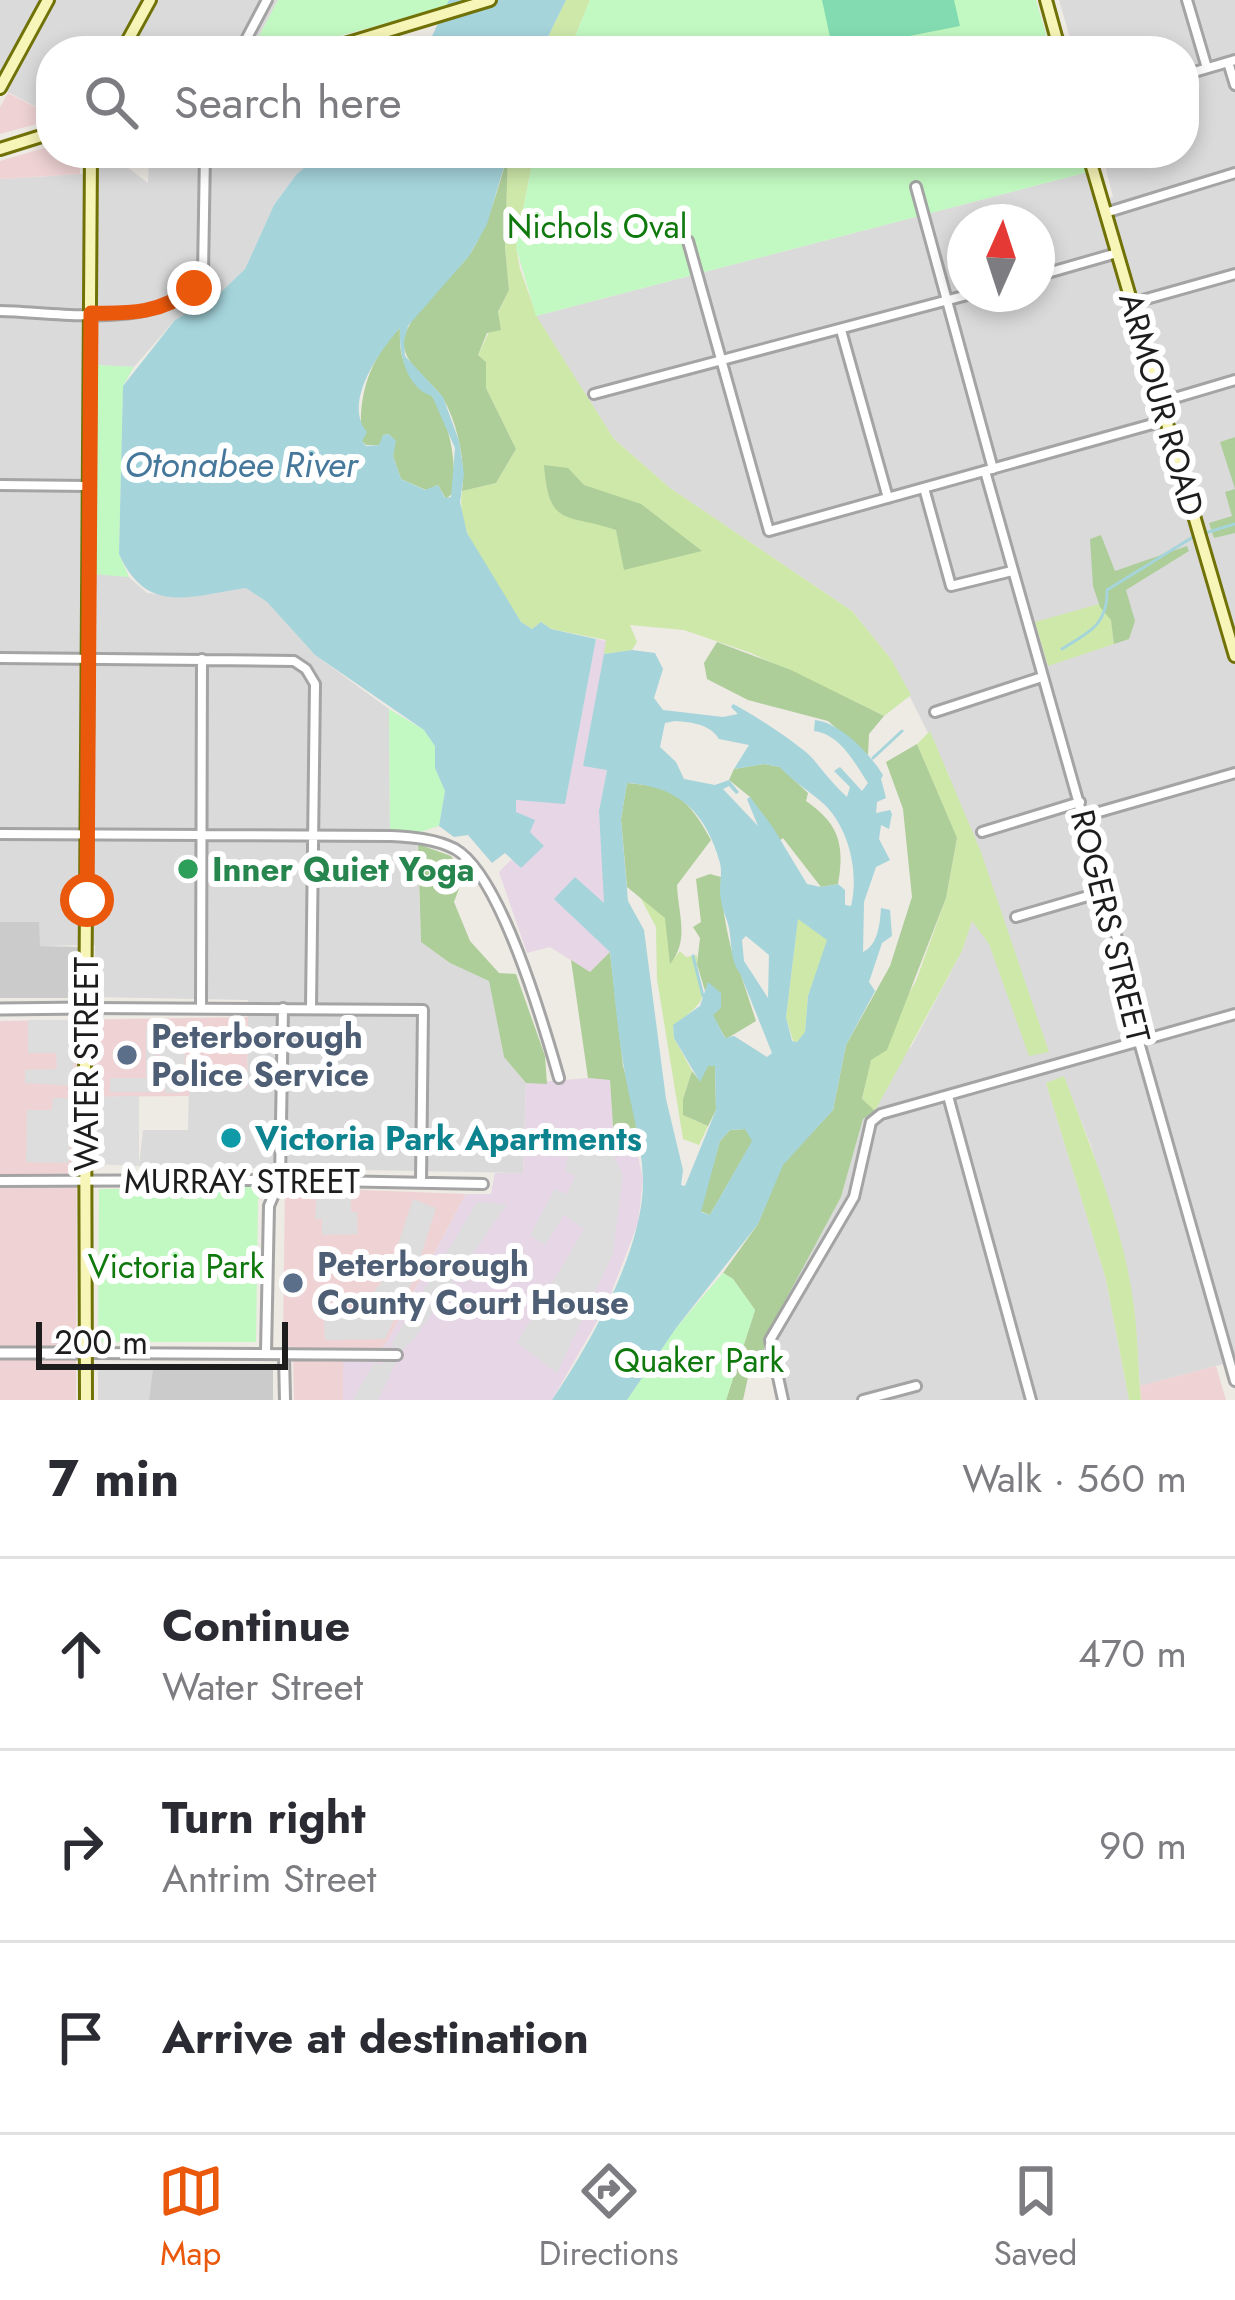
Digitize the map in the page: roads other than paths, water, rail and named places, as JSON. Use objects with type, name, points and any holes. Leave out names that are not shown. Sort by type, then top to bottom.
[{"type":"main road","points":[[0,88],[48,0]]},
{"type":"main road","points":[[130,36],[150,0]]},
{"type":"main road","points":[[371,36],[490,0]]},
{"type":"main road","points":[[1046,0],[1056,36]]},
{"type":"main road","points":[[0,148],[36,137]]},
{"type":"main road","name":"WATER STREET","points":[[86,1400],[91,168]]},
{"type":"main road","name":"ARMOUR ROAD","points":[[1092,168],[1232,632],[1235,656]]},
{"type":"street","points":[[248,36],[267,0]]},
{"type":"street","points":[[1187,0],[1198,36]]},
{"type":"street","points":[[1199,41],[1207,68]]},
{"type":"street","points":[[1199,70],[1232,61],[1235,85]]},
{"type":"street","points":[[0,311],[146,313],[178,301],[203,274],[205,168]]},
{"type":"street","points":[[1105,213],[1235,173]]},
{"type":"street","name":"ROGERS STREET","points":[[916,187],[1012,571],[1085,815],[1142,1027],[1139,1042],[1235,1382]]},
{"type":"street","points":[[688,241],[769,531],[1167,420]]},
{"type":"street","points":[[1055,271],[1118,254]]},
{"type":"street","points":[[1132,304],[1235,274]]},
{"type":"street","points":[[594,394],[946,301]]},
{"type":"street","points":[[841,330],[888,498]]},
{"type":"street","points":[[1161,402],[1235,380]]},
{"type":"street","points":[[0,485],[88,486]]},
{"type":"street","points":[[924,488],[951,586],[1012,571]]},
{"type":"street","points":[[0,658],[294,661],[307,669],[315,684],[311,1008]]},
{"type":"street","points":[[201,1008],[202,659]]},
{"type":"street","points":[[935,712],[1042,677]]},
{"type":"street","points":[[1085,815],[1235,773]]},
{"type":"street","points":[[982,832],[1080,802]]},
{"type":"street","points":[[0,834],[417,838],[456,849],[474,865],[498,903],[559,1078]]},
{"type":"street","points":[[1016,917],[1105,891]]},
{"type":"street","points":[[266,1352],[269,1206],[280,1180],[283,1008]]},
{"type":"street","points":[[0,1009],[423,1010],[421,1181]]},
{"type":"street","points":[[783,1400],[770,1340],[854,1197],[871,1122],[881,1114],[1235,1014]]},
{"type":"street","points":[[948,1096],[1031,1400]]},
{"type":"street","name":"MURRAY STREET","points":[[0,1181],[484,1184]]},
{"type":"street","points":[[0,1353],[397,1355]]},
{"type":"street","points":[[284,1356],[285,1400]]},
{"type":"street","points":[[863,1400],[916,1386]]},
{"type":"water","points":[[449,0],[566,0],[548,36],[432,36]]},
{"type":"water","name":"Otonabee River","points":[[304,168],[504,168],[487,224],[469,256],[408,326],[404,341],[405,356],[443,397],[459,441],[464,474],[460,502],[467,533],[521,622],[532,629],[541,622],[551,629],[596,639],[565,804],[516,800],[516,812],[535,820],[530,832],[544,846],[521,868],[505,853],[492,863],[468,835],[454,837],[439,826],[445,791],[435,768],[435,746],[424,730],[315,655],[267,602],[246,588],[189,597],[157,594],[130,574],[119,554],[123,386],[175,320],[219,294],[245,269],[274,205]],"holes":[[[400,328],[403,358],[415,385],[432,396],[455,448],[451,497],[445,498],[438,485],[425,490],[401,479],[393,456],[396,441],[389,434],[383,435],[379,445],[366,446],[362,441],[367,432],[360,420],[361,392],[374,363]]]},
{"type":"water","points":[[655,653],[663,669],[654,698],[663,710],[723,717],[738,714],[733,704],[800,747],[847,797],[850,787],[834,771],[840,767],[862,791],[868,783],[839,743],[814,731],[815,720],[845,733],[863,749],[883,775],[886,798],[877,802],[876,813],[890,810],[892,814],[889,829],[881,825],[879,839],[890,860],[876,867],[864,902],[863,952],[875,939],[881,908],[890,910],[892,936],[882,943],[869,982],[875,991],[846,1045],[833,1110],[783,1165],[758,1224],[676,1328],[627,1400],[552,1400],[598,1324],[625,1265],[635,1236],[643,1180],[610,952],[554,899],[575,877],[604,903],[599,811],[607,770],[583,766],[604,654]],"holes":[[[665,723],[700,725],[719,739],[749,745],[734,769],[764,764],[780,767],[825,805],[841,827],[850,853],[851,906],[845,905],[845,890],[838,884],[807,884],[750,797],[758,826],[723,789],[729,786],[739,792],[729,780],[715,785],[684,779],[676,762],[660,747]],[[627,783],[675,796],[707,829],[720,863],[720,895],[734,963],[772,1053],[767,1057],[734,1036],[725,1038],[713,1015],[721,1008],[721,993],[708,982],[700,1006],[673,1025],[674,1038],[700,1082],[708,1066],[715,1066],[716,1110],[685,1186],[681,1185],[683,1170],[666,1099],[644,930],[628,901],[621,819]],[[798,919],[827,940],[808,996],[805,1032],[797,1042],[792,1041],[786,1017]],[[746,936],[769,955],[768,998],[744,961],[742,940]],[[745,1129],[752,1141],[710,1215],[701,1212],[720,1141],[730,1130]]]},
{"type":"waterway","points":[[1202,534],[1235,524]]},
{"type":"waterway","points":[[1062,649],[1100,620],[1107,590],[1193,537]]},
{"type":"waterway","points":[[873,758],[902,731]]},
{"type":"waterway","points":[[693,956],[703,996]]},
{"type":"place","name":"Inner Quiet Yoga","points":[[188,869]]},
{"type":"place","name":"Peterborough Police Service","points":[[127,1055]]},
{"type":"place","name":"Victoria Park Apartments","points":[[231,1138]]},
{"type":"place","name":"Peterborough County Court House","points":[[293,1283]]},
{"type":"park label","name":"Nichols Oval","points":[[597,226]]},
{"type":"park label","name":"Victoria Park","points":[[176,1266]]},
{"type":"park label","name":"Quaker Park","points":[[699,1360]]}]
